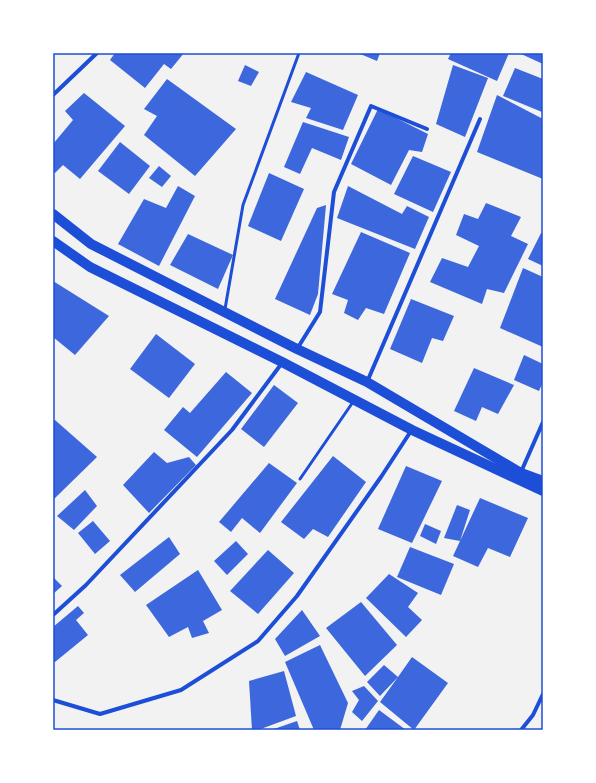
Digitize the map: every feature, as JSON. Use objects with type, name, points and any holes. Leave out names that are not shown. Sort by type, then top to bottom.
[{"type":"main road","points":[[53,214],[91,244],[224,313],[367,382],[521,473],[543,480]]},
{"type":"main road","points":[[53,241],[90,267],[282,362],[412,430],[543,491]]},
{"type":"street","points":[[53,95],[97,53]]},
{"type":"street","points":[[297,349],[320,312],[334,192],[371,106],[427,129]]},
{"type":"street","points":[[367,382],[480,119]]},
{"type":"street","points":[[53,615],[86,585],[232,430],[282,362]]},
{"type":"street","points":[[521,473],[543,422]]},
{"type":"street","points":[[53,700],[100,714],[181,690],[258,641],[297,596],[381,477],[412,430]]},
{"type":"street","points":[[521,730],[533,715],[543,694]]},
{"type":"lane","points":[[224,313],[243,205],[299,53]]},
{"type":"lane","points":[[300,479],[354,400]]},
{"type":"building","points":[[115,53],[184,53],[171,69],[164,64],[145,88],[110,60]]},
{"type":"building","points":[[358,53],[380,53],[377,61]]},
{"type":"building","points":[[451,53],[509,53],[497,81],[448,59]]},
{"type":"building","points":[[519,53],[543,53],[543,64]]},
{"type":"building","points":[[245,65],[259,72],[251,86],[238,81]]},
{"type":"building","points":[[453,65],[488,78],[465,137],[436,124]]},
{"type":"building","points":[[515,68],[543,79],[542,112],[503,96]]},
{"type":"building","points":[[306,72],[358,95],[343,130],[306,118],[311,108],[291,102]]},
{"type":"building","points":[[167,79],[236,129],[195,176],[144,135],[157,116],[144,109]]},
{"type":"building","points":[[84,93],[125,126],[80,179],[63,165],[55,173],[53,171],[53,144],[73,120],[65,111]]},
{"type":"building","points":[[497,95],[543,119],[543,179],[477,152]]},
{"type":"building","points":[[378,109],[428,134],[422,152],[409,150],[391,185],[351,164]]},
{"type":"building","points":[[303,122],[349,137],[341,160],[312,148],[300,174],[284,167]]},
{"type":"building","points":[[120,142],[150,166],[129,194],[98,171]]},
{"type":"building","points":[[413,156],[451,172],[433,212],[394,194]]},
{"type":"building","points":[[159,166],[171,176],[162,187],[149,178]]},
{"type":"building","points":[[269,173],[304,189],[281,241],[248,226]]},
{"type":"building","points":[[178,186],[195,196],[159,266],[118,244],[144,199],[166,208]]},
{"type":"building","points":[[348,186],[402,214],[407,206],[429,217],[415,249],[337,218]]},
{"type":"building","points":[[486,203],[521,217],[511,236],[528,244],[504,293],[487,289],[482,304],[430,282],[442,258],[468,267],[479,246],[456,235],[464,214],[478,219]]},
{"type":"building","points":[[326,205],[318,294],[310,315],[275,299],[317,208]]},
{"type":"building","points":[[361,232],[410,253],[384,314],[366,308],[358,320],[344,313],[348,300],[332,294]]},
{"type":"building","points":[[541,233],[543,234],[543,266],[528,259]]},
{"type":"building","points":[[188,234],[233,255],[218,289],[170,265]]},
{"type":"building","points":[[523,268],[543,277],[543,347],[500,328]]},
{"type":"building","points":[[53,281],[109,316],[75,355],[53,337]]},
{"type":"building","points":[[411,299],[454,316],[443,341],[432,338],[422,363],[390,349]]},
{"type":"building","points":[[156,334],[195,364],[169,398],[130,369]]},
{"type":"building","points":[[524,355],[543,364],[543,382],[539,391],[514,380]]},
{"type":"building","points":[[474,368],[514,385],[498,414],[482,407],[476,421],[454,411]]},
{"type":"building","points":[[226,372],[252,393],[197,457],[164,430],[183,407],[190,413]]},
{"type":"building","points":[[274,385],[298,403],[264,447],[241,429]]},
{"type":"building","points":[[55,420],[97,457],[53,500],[53,422]]},
{"type":"building","points":[[154,452],[167,463],[189,457],[196,465],[149,513],[123,485]]},
{"type":"building","points":[[333,456],[366,482],[328,537],[313,529],[304,539],[281,522]]},
{"type":"building","points":[[269,463],[297,483],[260,533],[242,518],[231,532],[219,522]]},
{"type":"building","points":[[406,466],[442,481],[412,543],[378,529]]},
{"type":"building","points":[[85,490],[97,506],[74,530],[57,516]]},
{"type":"building","points":[[480,498],[528,518],[510,557],[488,548],[478,567],[453,556]]},
{"type":"building","points":[[457,505],[470,510],[460,541],[444,538]]},
{"type":"building","points":[[93,521],[110,541],[95,554],[78,533]]},
{"type":"building","points":[[425,524],[441,531],[436,544],[420,536]]},
{"type":"building","points":[[169,537],[180,554],[135,592],[120,575]]},
{"type":"building","points":[[236,541],[248,554],[227,575],[214,561]]},
{"type":"building","points":[[410,547],[454,564],[441,595],[397,577]]},
{"type":"building","points":[[268,550],[294,573],[258,614],[230,591]]},
{"type":"building","points":[[198,570],[222,610],[203,621],[209,633],[192,638],[188,627],[169,637],[146,605]]},
{"type":"building","points":[[389,574],[418,593],[408,607],[422,620],[406,637],[366,598]]},
{"type":"building","points":[[53,577],[62,586],[53,594]]},
{"type":"building","points":[[361,602],[397,645],[365,676],[326,628]]},
{"type":"building","points":[[78,606],[84,613],[76,620],[88,635],[55,662],[53,660],[53,627]]},
{"type":"building","points":[[302,610],[320,636],[285,656],[275,639]]},
{"type":"building","points":[[320,645],[348,703],[340,730],[314,730],[285,662]]},
{"type":"building","points":[[412,657],[448,683],[414,730],[380,702]]},
{"type":"building","points":[[384,665],[398,677],[380,696],[367,682]]},
{"type":"building","points":[[284,671],[296,716],[258,730],[252,730],[249,681]]},
{"type":"building","points":[[364,686],[378,701],[362,721],[352,712],[359,700],[352,691]]},
{"type":"building","points":[[379,710],[406,730],[365,730]]},
{"type":"building","points":[[297,721],[300,730],[271,730]]}]
